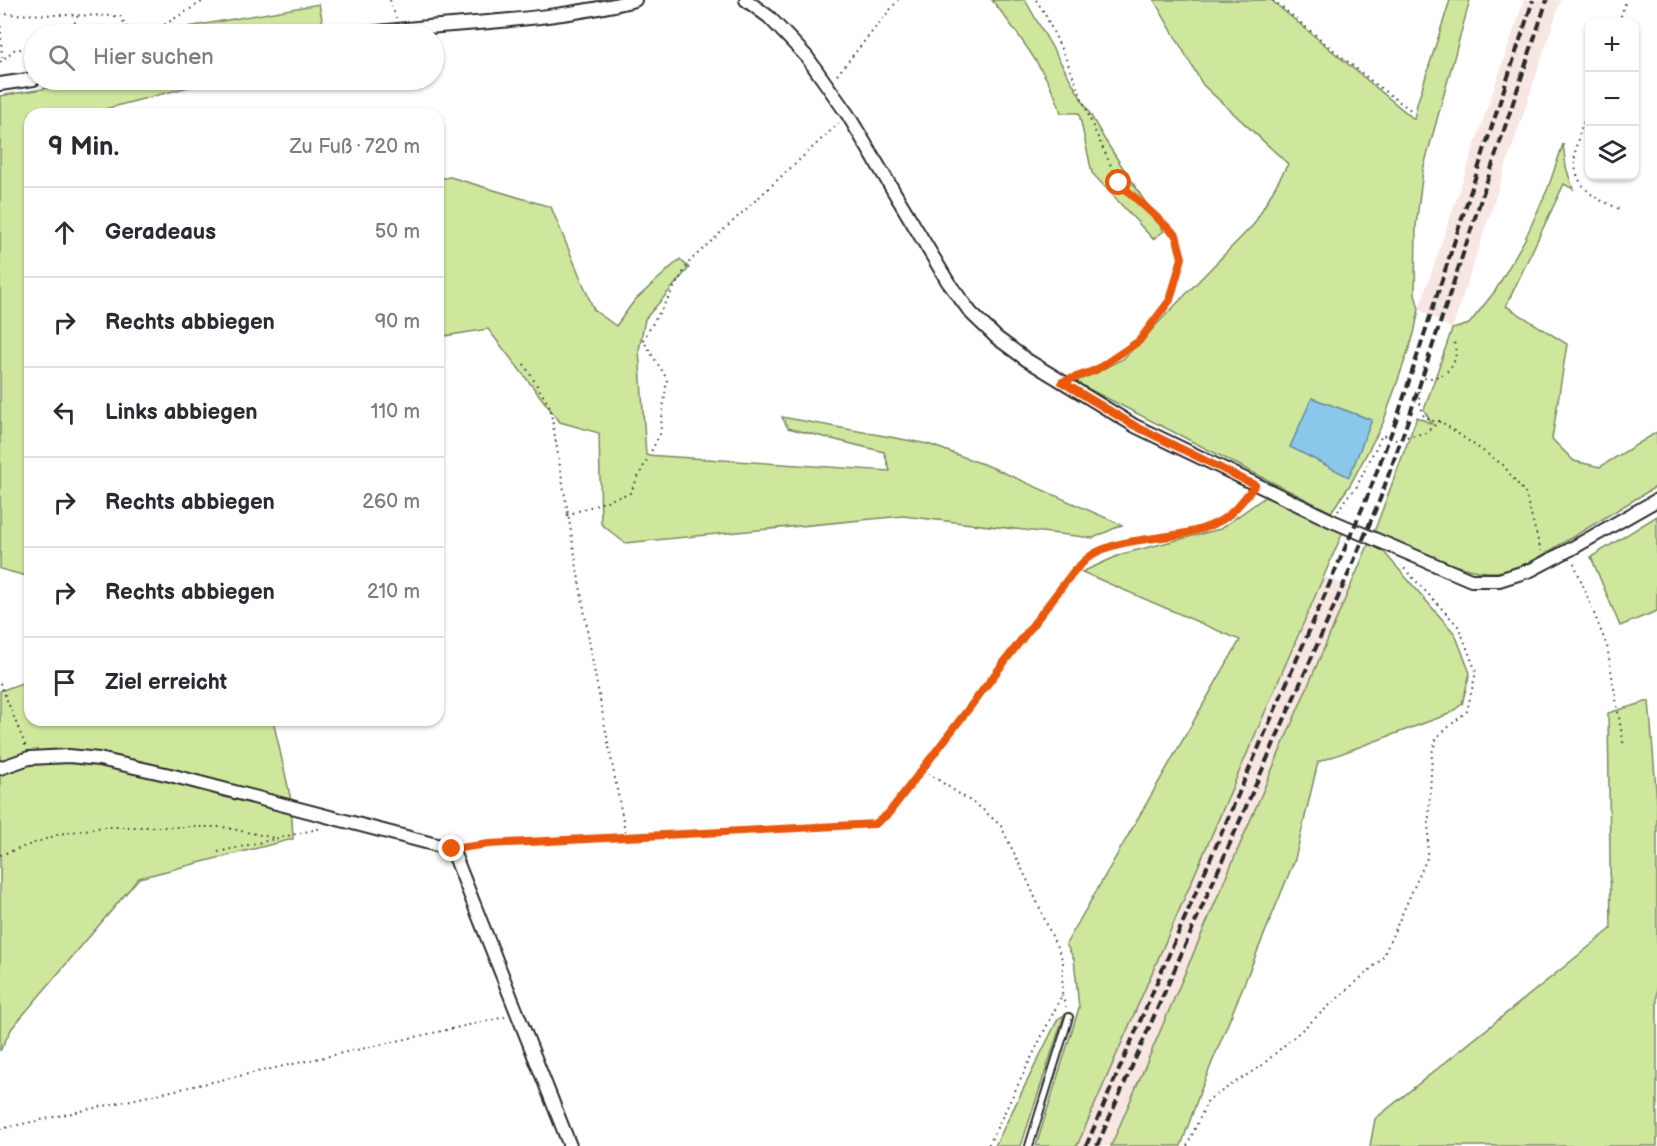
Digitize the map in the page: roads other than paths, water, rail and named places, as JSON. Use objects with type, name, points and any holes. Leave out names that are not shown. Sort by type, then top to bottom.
[{"type":"street","points":[[444,26],[519,20],[606,8],[635,0]]},
{"type":"street","points":[[746,0],[784,32],[807,57],[848,115],[948,282],[971,313],[997,338],[1028,360],[1135,426],[1332,521],[1471,580],[1499,580],[1531,570],[1657,500]]},
{"type":"street","points":[[0,84],[24,80]]},
{"type":"street","points":[[0,768],[29,758],[69,756],[99,759],[170,775],[452,849],[570,1146]]},
{"type":"lane","points":[[1029,1146],[1068,1017]]},
{"type":"water","points":[[1312,398],[1372,420],[1349,477],[1290,447]]},
{"type":"railway","points":[[1086,1146],[1368,495],[1398,415],[1533,0]]},
{"type":"railway","points":[[1097,1146],[1380,499],[1547,0]]}]
